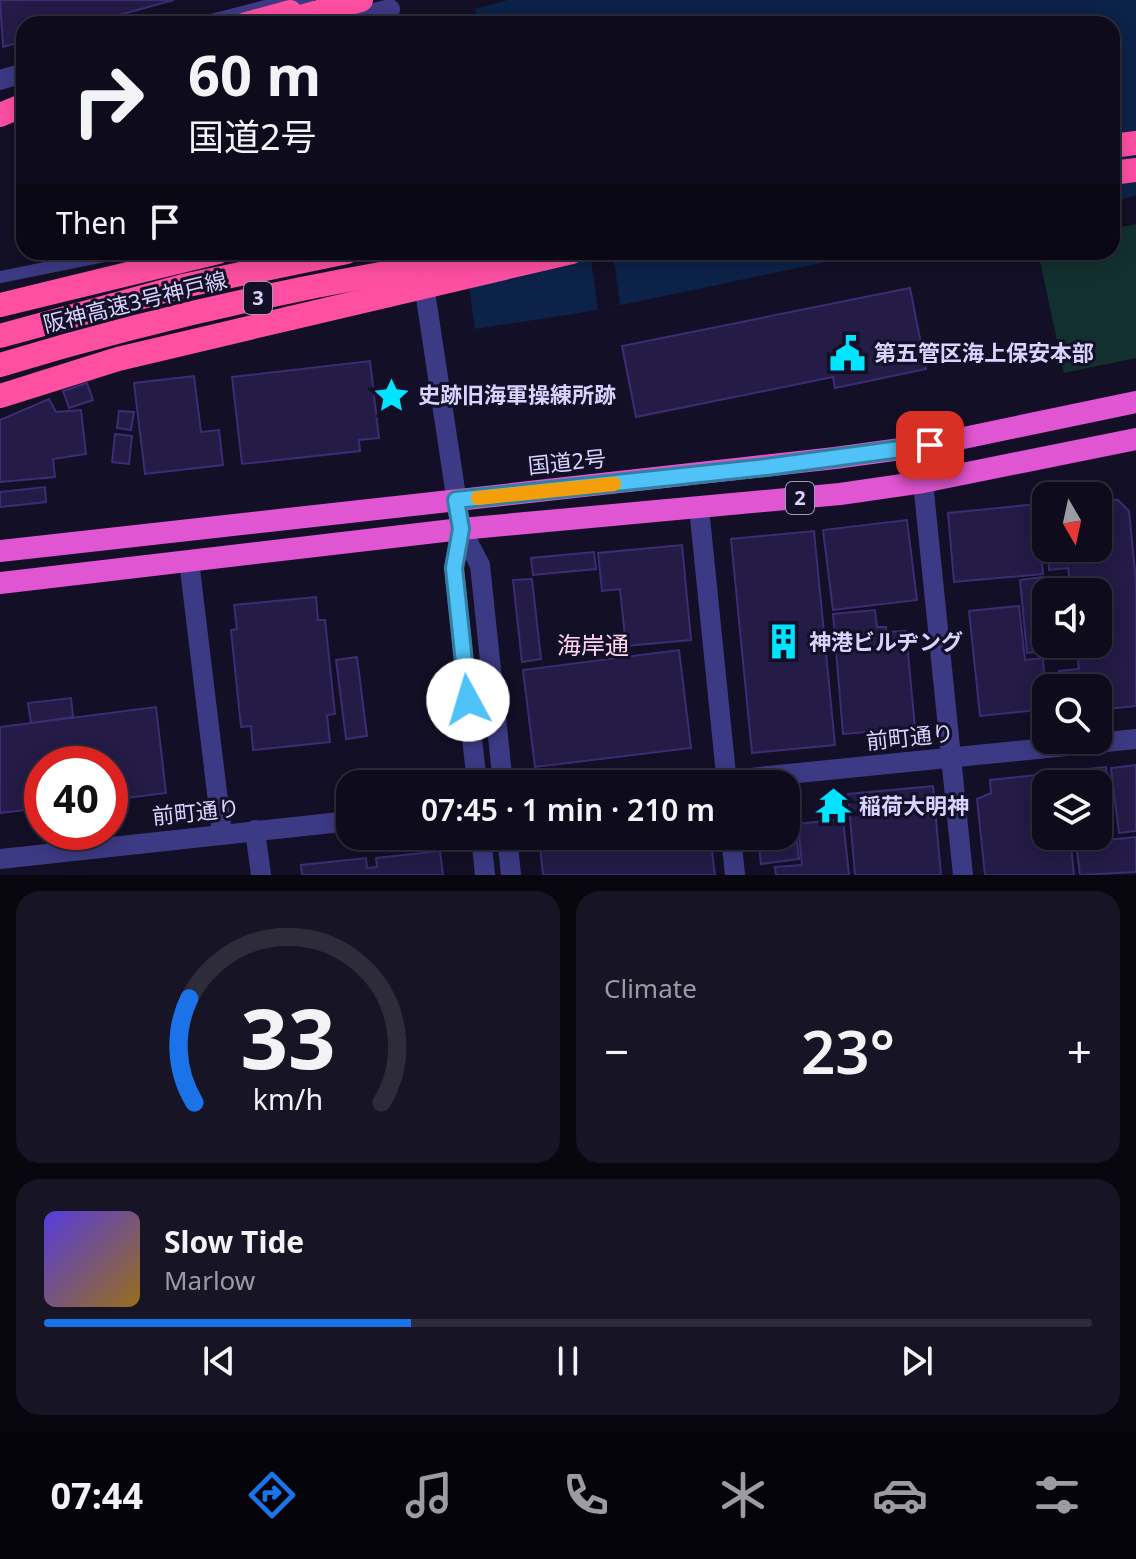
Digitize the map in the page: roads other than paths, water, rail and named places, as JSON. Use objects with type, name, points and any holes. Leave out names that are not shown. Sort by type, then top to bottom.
[{"type":"highway","points":[[274,16],[330,0]]},
{"type":"highway","points":[[304,16],[361,0]]},
{"type":"highway","points":[[0,305],[186,260]]},
{"type":"highway","name":"阪神高速3号神戸線","points":[[0,336],[183,286],[308,260]]},
{"type":"highway","name":"阪神高速3号神戸線","points":[[0,365],[190,313],[282,292],[473,260]]},
{"type":"highway","name":"3","points":[[0,396],[81,369],[200,338],[537,260]]},
{"type":"highway","name":"国道2号","points":[[0,551],[835,458],[930,445],[1136,402]]},
{"type":"highway","name":"2","points":[[0,583],[461,529],[699,508],[923,482],[1136,439]]},
{"type":"street","points":[[243,16],[304,0]]},
{"type":"street","points":[[367,16],[390,11]]},
{"type":"street","points":[[420,260],[461,529],[480,565],[502,770]]},
{"type":"street","points":[[923,482],[963,875]]},
{"type":"street","points":[[699,508],[726,770]]},
{"type":"street","points":[[461,529],[454,568],[476,770]]},
{"type":"street","points":[[189,561],[222,834]]},
{"type":"street","name":"前町通り","points":[[800,774],[1136,739]]},
{"type":"street","name":"前町通り","points":[[0,859],[336,822]]},
{"type":"street","points":[[255,830],[261,875]]},
{"type":"street","points":[[482,850],[485,875]]},
{"type":"street","points":[[508,850],[511,875]]},
{"type":"street","points":[[732,850],[735,875]]},
{"type":"street","points":[[44,854],[46,875]]},
{"type":"lane","points":[[0,277],[84,260]]},
{"type":"water","points":[[508,0],[1136,0],[1136,196],[1120,199],[1120,16],[477,16],[475,9]]},
{"type":"water","points":[[465,260],[836,260],[598,310],[475,329]]},
{"type":"place","name":"第五管区海上保安本部","points":[[848,353]]},
{"type":"place","name":"史跡旧海軍操練所跡","points":[[392,395]]},
{"type":"place","name":"神港ビルヂング","points":[[783,642]]},
{"type":"place","name":"稲荷大明神","points":[[833,806]]},
{"type":"district","name":"海岸通","points":[[593,646]]}]
